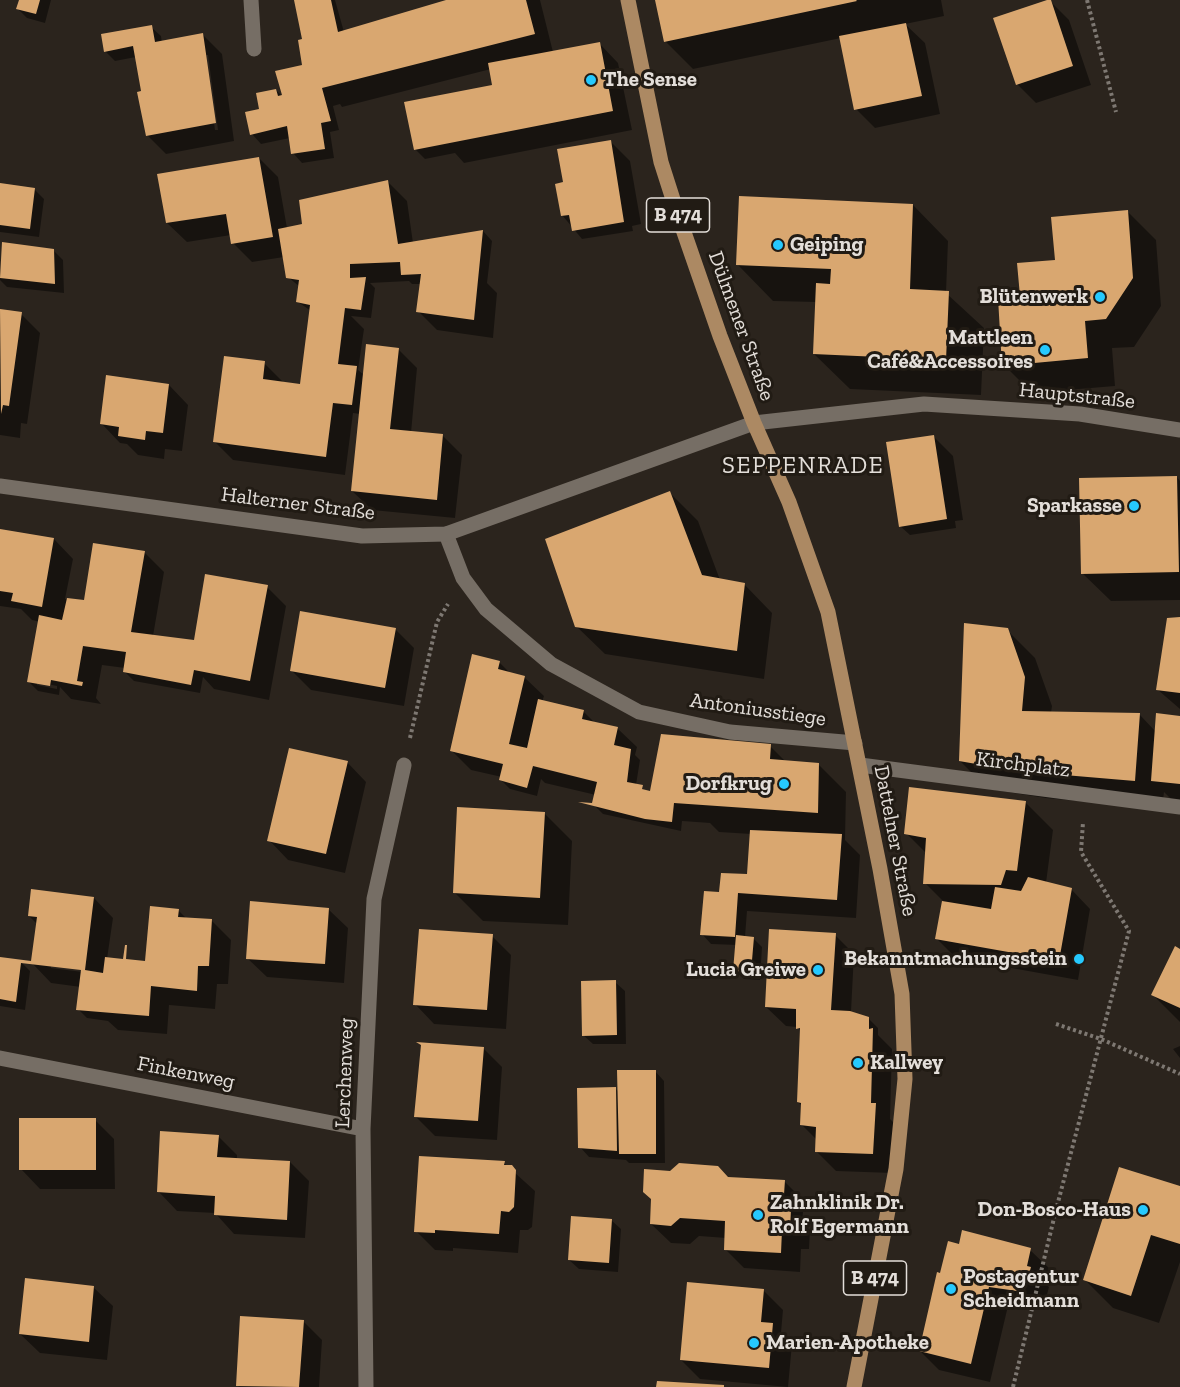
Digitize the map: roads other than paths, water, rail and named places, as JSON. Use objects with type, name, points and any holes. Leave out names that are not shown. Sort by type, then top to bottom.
[{"type":"main road","name":"Dülmener Straße","points":[[628,0],[661,162],[720,336],[754,423]]},
{"type":"main road","name":"Dattelner Straße","points":[[754,423],[789,502],[828,612],[860,765],[902,994],[905,1079],[896,1169],[854,1387]]},
{"type":"street","points":[[251,0],[254,49]]},
{"type":"street","name":"Hauptstraße","points":[[754,423],[924,404],[1080,414],[1180,430]]},
{"type":"street","name":"Halterner Straße","points":[[0,486],[362,536],[446,534],[754,423]]},
{"type":"street","name":"Antoniusstiege","points":[[446,534],[464,578],[486,609],[551,664],[639,712],[730,732],[855,743]]},
{"type":"street","name":"Lerchenweg","points":[[366,1387],[363,1129],[374,899],[404,765]]},
{"type":"street","name":"Kirchplatz","points":[[860,765],[1180,807]]},
{"type":"street","name":"Finkenweg","points":[[0,1058],[363,1129]]},
{"type":"place","name":"The Sense","points":[[591,80]]},
{"type":"place","name":"Geiping","points":[[778,245]]},
{"type":"place","name":"Blütenwerk","points":[[1100,297]]},
{"type":"place","name":"Mattleen Café&Accessoires","points":[[1045,350]]},
{"type":"place","name":"Sparkasse","points":[[1134,506]]},
{"type":"place","name":"Dorfkrug","points":[[784,784]]},
{"type":"place","name":"Bekanntmachungsstein","points":[[1079,959]]},
{"type":"place","name":"Lucia Greiwe","points":[[818,970]]},
{"type":"place","name":"Kallwey","points":[[858,1063]]},
{"type":"place","name":"Don-Bosco-Haus","points":[[1143,1210]]},
{"type":"place","name":"Zahnklinik Dr. Rolf Egermann","points":[[758,1215]]},
{"type":"place","name":"Postagentur Scheidmann","points":[[951,1289]]},
{"type":"place","name":"Marien-Apotheke","points":[[754,1343]]},
{"type":"district","name":"SEPPENRADE","points":[[803,466]]}]
